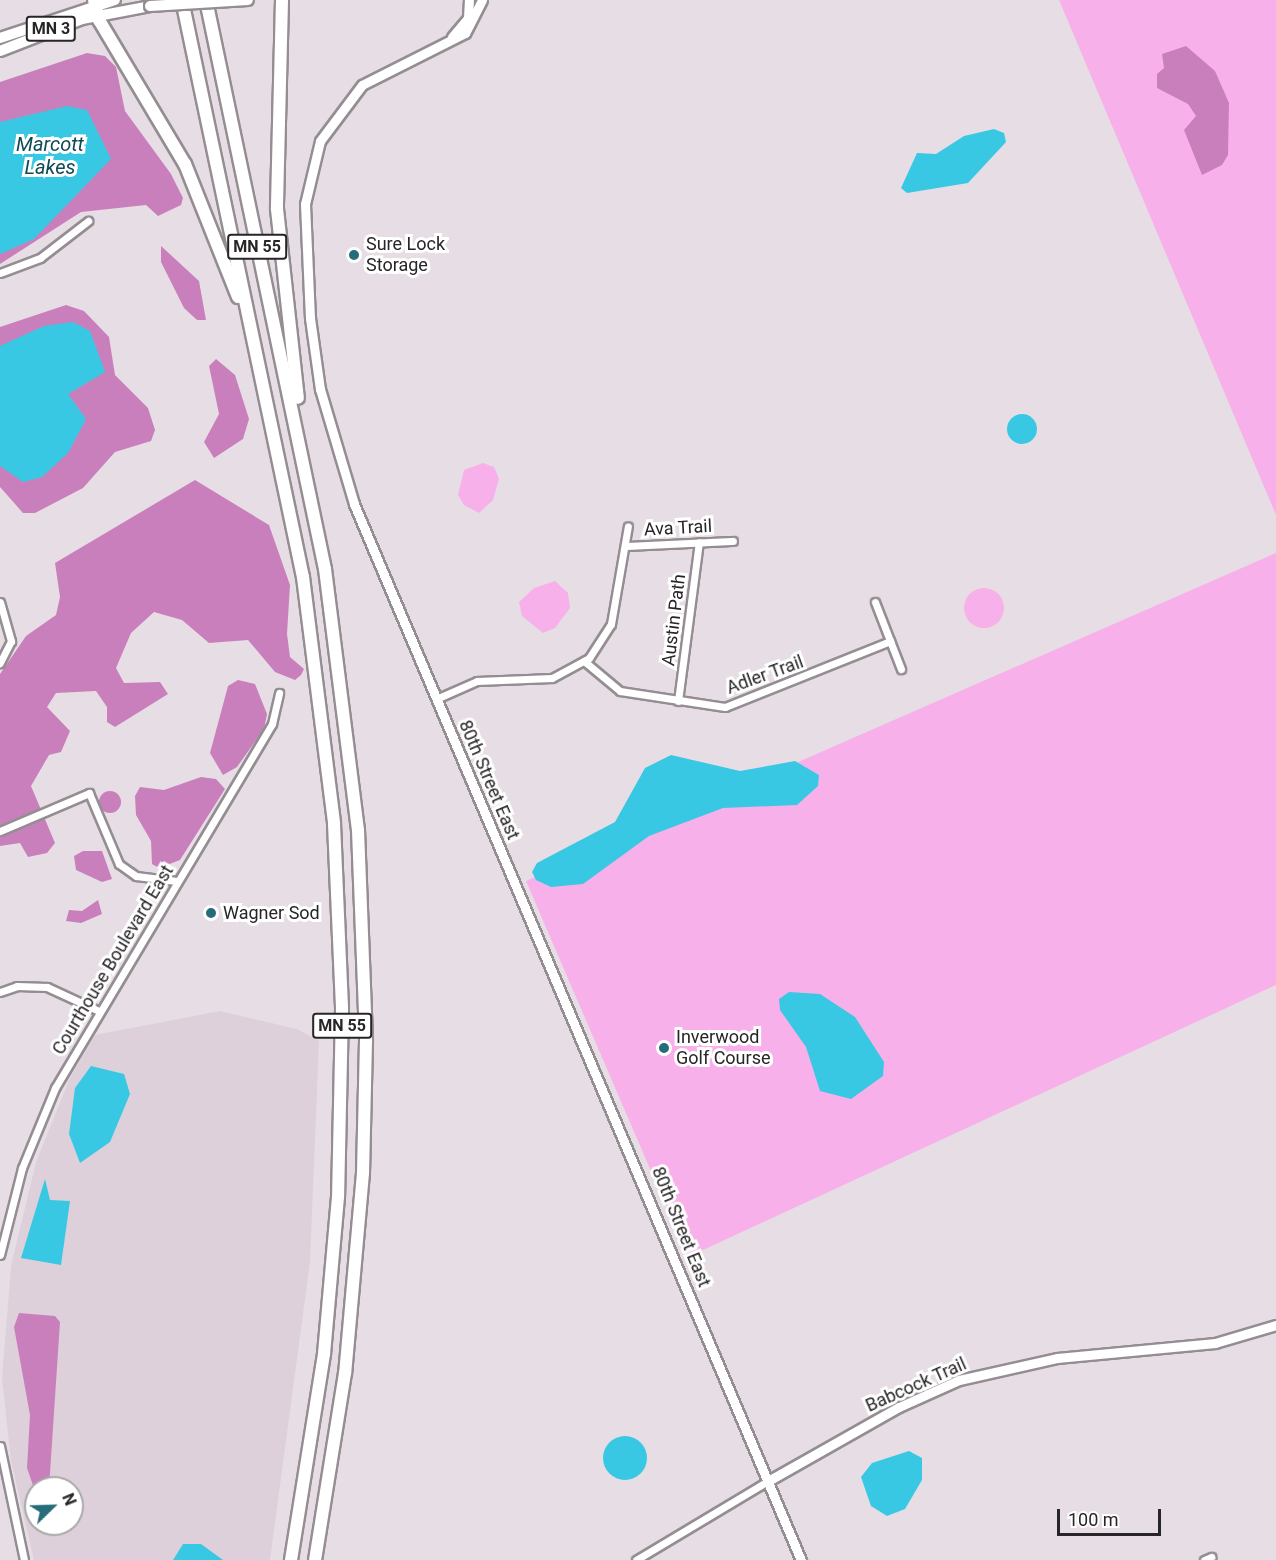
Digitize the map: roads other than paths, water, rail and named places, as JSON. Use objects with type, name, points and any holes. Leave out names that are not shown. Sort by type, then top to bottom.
[{"type":"highway","name":"MN 55","points":[[182,0],[286,493],[330,772],[342,1068],[329,1308],[291,1560]]},
{"type":"highway","name":"MN 55","points":[[206,0],[311,494],[354,783],[366,1031],[356,1275],[315,1560]]},
{"type":"highway","points":[[282,0],[277,218],[311,494]]},
{"type":"highway","points":[[95,7],[171,136],[215,231],[248,330],[286,493]]},
{"type":"main road","name":"MN 3","points":[[0,38],[115,0]]},
{"type":"main road","name":"MN 3","points":[[0,51],[95,7],[248,0]]},
{"type":"street","name":"80th Street East","points":[[442,44],[464,24],[469,0]]},
{"type":"street","name":"80th Street East","points":[[482,0],[470,29],[383,70],[342,105],[314,156],[305,204],[311,326],[329,426],[350,493],[801,1560]]},
{"type":"street","points":[[0,273],[40,258],[88,221]]},
{"type":"street","points":[[436,699],[483,680],[552,678],[584,661],[611,624],[628,526]]},
{"type":"street","name":"Ava Trail","points":[[625,546],[733,540]]},
{"type":"street","name":"Austin Path","points":[[678,701],[699,542]]},
{"type":"street","points":[[0,602],[11,641],[0,663]]},
{"type":"street","points":[[874,602],[902,669]]},
{"type":"street","name":"Adler Trail","points":[[584,661],[620,690],[678,701],[736,705],[891,641]]},
{"type":"street","name":"Courthouse Boulevard East","points":[[0,1255],[33,1137],[99,1011],[272,724],[279,693]]},
{"type":"street","points":[[0,831],[88,793],[119,864],[136,876],[177,881]]},
{"type":"street","points":[[0,992],[17,986],[47,987],[99,1011]]},
{"type":"street","name":"Babcock Trail","points":[[636,1560],[768,1481],[899,1407],[959,1380],[1057,1358],[1215,1343],[1276,1325]]},
{"type":"street","points":[[0,1446],[24,1560]]},
{"type":"water","name":"Marcott Lakes","points":[[67,106],[87,110],[111,159],[34,239],[0,254],[0,122]]},
{"type":"water","points":[[994,129],[1004,133],[1006,142],[968,183],[907,193],[901,188],[917,153],[936,154],[964,136]]},
{"type":"water","points":[[73,322],[90,331],[105,372],[68,394],[86,419],[68,453],[42,477],[23,482],[0,466],[0,346],[44,326]]},
{"type":"water","points":[[1022,414],[1033,418],[1037,429],[1033,440],[1022,444],[1011,440],[1007,429],[1011,418]]},
{"type":"water","points":[[671,755],[740,771],[795,761],[819,775],[818,786],[797,805],[723,808],[649,836],[583,884],[551,887],[536,880],[532,872],[537,863],[615,822],[645,768]]},
{"type":"water","points":[[789,992],[820,994],[855,1017],[884,1062],[883,1076],[851,1099],[820,1091],[806,1047],[780,1010],[779,999]]},
{"type":"water","points":[[91,1066],[124,1074],[130,1094],[110,1142],[80,1163],[69,1134],[75,1088]]},
{"type":"water","points":[[45,1179],[50,1200],[70,1201],[61,1265],[21,1258]]},
{"type":"water","points":[[625,1436],[641,1442],[647,1458],[641,1474],[625,1480],[609,1474],[603,1458],[609,1442]]},
{"type":"water","points":[[909,1451],[922,1458],[922,1480],[905,1509],[887,1516],[871,1506],[861,1477],[872,1463]]},
{"type":"water","points":[[183,1544],[201,1544],[223,1560],[173,1560]]},
{"type":"place","name":"Sure Lock Storage","points":[[354,255]]},
{"type":"place","name":"Wagner Sod","points":[[211,913]]},
{"type":"place","name":"Inverwood Golf Course","points":[[664,1048]]}]
